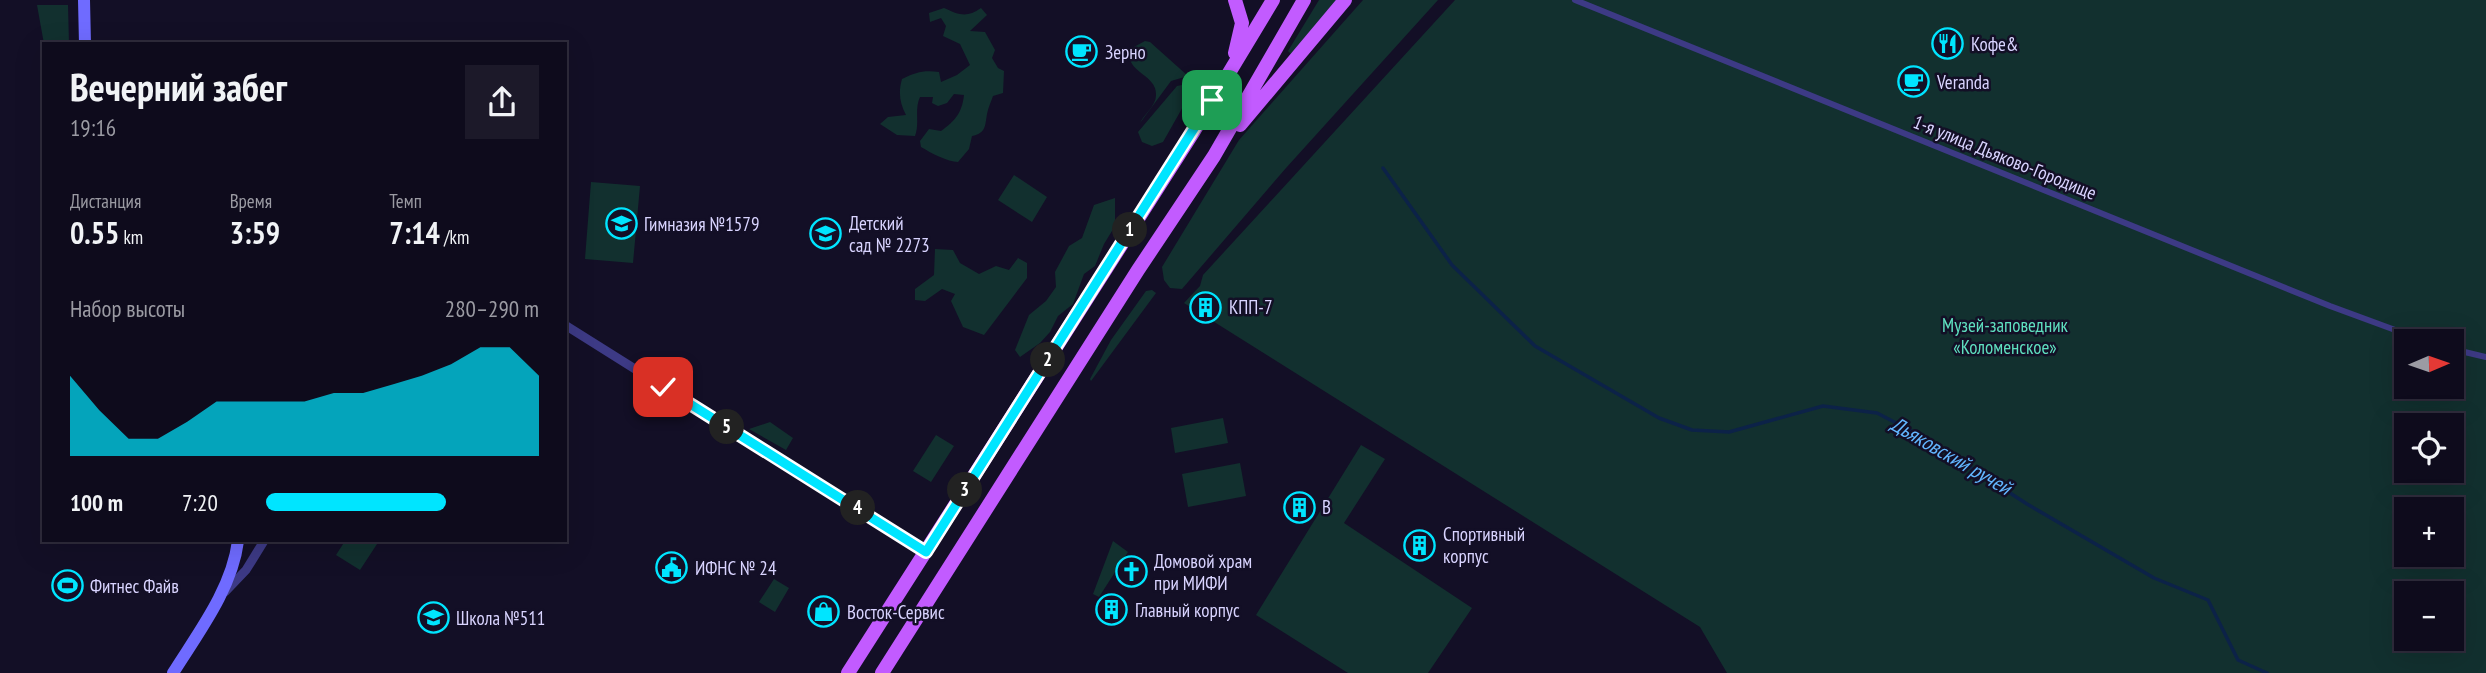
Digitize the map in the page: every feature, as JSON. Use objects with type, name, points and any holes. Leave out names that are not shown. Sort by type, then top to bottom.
[{"type":"main road","points":[[84,0],[85,42]]},
{"type":"main road","points":[[1226,77],[1242,23],[1235,0]]},
{"type":"main road","points":[[848,673],[1273,0]]},
{"type":"main road","points":[[882,673],[1138,270],[1214,156],[1304,0]]},
{"type":"main road","points":[[1214,156],[1345,0]]},
{"type":"main road","points":[[173,673],[218,598],[232,566],[238,542]]},
{"type":"street","name":"1-я улица Дьяково-Городище","points":[[1575,0],[2320,302],[2394,329]]},
{"type":"street","points":[[567,326],[926,552]]},
{"type":"street","points":[[2464,352],[2486,358]]},
{"type":"street","points":[[218,598],[240,578],[263,542]]},
{"type":"green space","points":[[1319,0],[1336,0],[1291,54],[1288,51]]},
{"type":"green space","points":[[1363,0],[1438,0],[1286,168],[1182,289],[1170,288],[1164,280],[1162,267],[1239,140]]},
{"type":"green space","name":"Музей-заповедник «Коломенское»","points":[[1455,0],[2486,0],[2486,673],[1727,673],[1700,627],[1184,303],[1200,286],[1203,275]]},
{"type":"green space","points":[[37,5],[68,5],[69,42],[44,42]]},
{"type":"green space","points":[[944,8],[963,14],[981,8],[987,15],[970,31],[985,32],[995,50],[992,58],[998,68],[1004,71],[1003,93],[993,96],[984,128],[972,136],[969,149],[958,162],[945,159],[921,147],[920,141],[929,129],[941,131],[954,120],[962,107],[964,95],[954,94],[947,103],[938,106],[932,103],[933,97],[920,97],[915,136],[897,135],[880,124],[888,117],[906,115],[900,98],[902,79],[920,72],[934,71],[939,72],[941,82],[970,65],[960,44],[943,36],[946,26],[941,18],[930,22],[929,13]]},
{"type":"green space","points":[[1145,41],[1150,42],[1188,76],[1171,81],[1140,123],[1156,98],[1155,87],[1151,81],[1131,62],[1132,48]]},
{"type":"green space","points":[[1197,82],[1163,142],[1152,146],[1142,142],[1138,132],[1177,86]]},
{"type":"green space","points":[[1014,175],[1047,197],[1032,222],[998,200]]},
{"type":"green space","points":[[591,182],[640,186],[633,263],[585,259]]},
{"type":"green space","points":[[1115,198],[1115,226],[1095,266],[1084,274],[1073,304],[1058,316],[1050,332],[1040,343],[1020,357],[1015,350],[1029,315],[1046,301],[1056,287],[1055,272],[1069,246],[1082,238],[1094,205]]},
{"type":"green space","points":[[935,249],[953,250],[960,263],[979,274],[996,266],[1009,270],[1018,258],[1027,263],[1027,278],[984,335],[963,327],[951,301],[955,294],[942,289],[925,301],[915,300],[915,289],[934,275]]},
{"type":"green space","points":[[1152,290],[1156,293],[1091,381],[1111,340],[1146,291]]},
{"type":"green space","points":[[1223,418],[1228,443],[1175,453],[1171,428]]},
{"type":"green space","points":[[770,422],[793,438],[786,450],[749,429]]},
{"type":"green space","points":[[936,435],[954,446],[931,482],[913,471]]},
{"type":"green space","points":[[1361,445],[1385,459],[1344,523],[1472,608],[1428,673],[1348,673],[1256,615]]},
{"type":"green space","points":[[1240,463],[1246,496],[1188,507],[1182,474]]},
{"type":"green space","points":[[1113,541],[1128,552],[1099,597],[1093,594]]},
{"type":"green space","points":[[344,542],[378,542],[360,570],[336,555]]},
{"type":"green space","points":[[774,579],[789,588],[775,612],[759,602]]},
{"type":"waterway","name":"Дьяковский ручей","points":[[1383,168],[1452,265],[1535,346],[1659,418],[1692,430],[1729,432],[1823,406],[1877,413],[1925,438],[2027,504],[2154,578],[2208,600],[2238,660],[2267,673]]},
{"type":"place","name":"Кофе&","points":[[1948,44]]},
{"type":"place","name":"Зерно","points":[[1082,52]]},
{"type":"place","name":"Veranda","points":[[1914,82]]},
{"type":"place","name":"Гимназия №1579","points":[[621,224]]},
{"type":"place","name":"Детский сад № 2273","points":[[826,234]]},
{"type":"place","name":"КПП-7","points":[[1206,307]]},
{"type":"place","name":"В","points":[[1299,507]]},
{"type":"place","name":"Спортивный корпус","points":[[1420,545]]},
{"type":"place","name":"ИФНС № 24","points":[[672,568]]},
{"type":"place","name":"Домовой храм при МИФИ","points":[[1131,572]]},
{"type":"place","name":"Фитнес Файв","points":[[67,586]]},
{"type":"place","name":"Главный корпус","points":[[1112,610]]},
{"type":"place","name":"Восток-Сервис","points":[[824,612]]},
{"type":"place","name":"Школа №511","points":[[433,618]]},
{"type":"route","points":[[663,387],[884,523],[926,552],[1212,100]]}]
